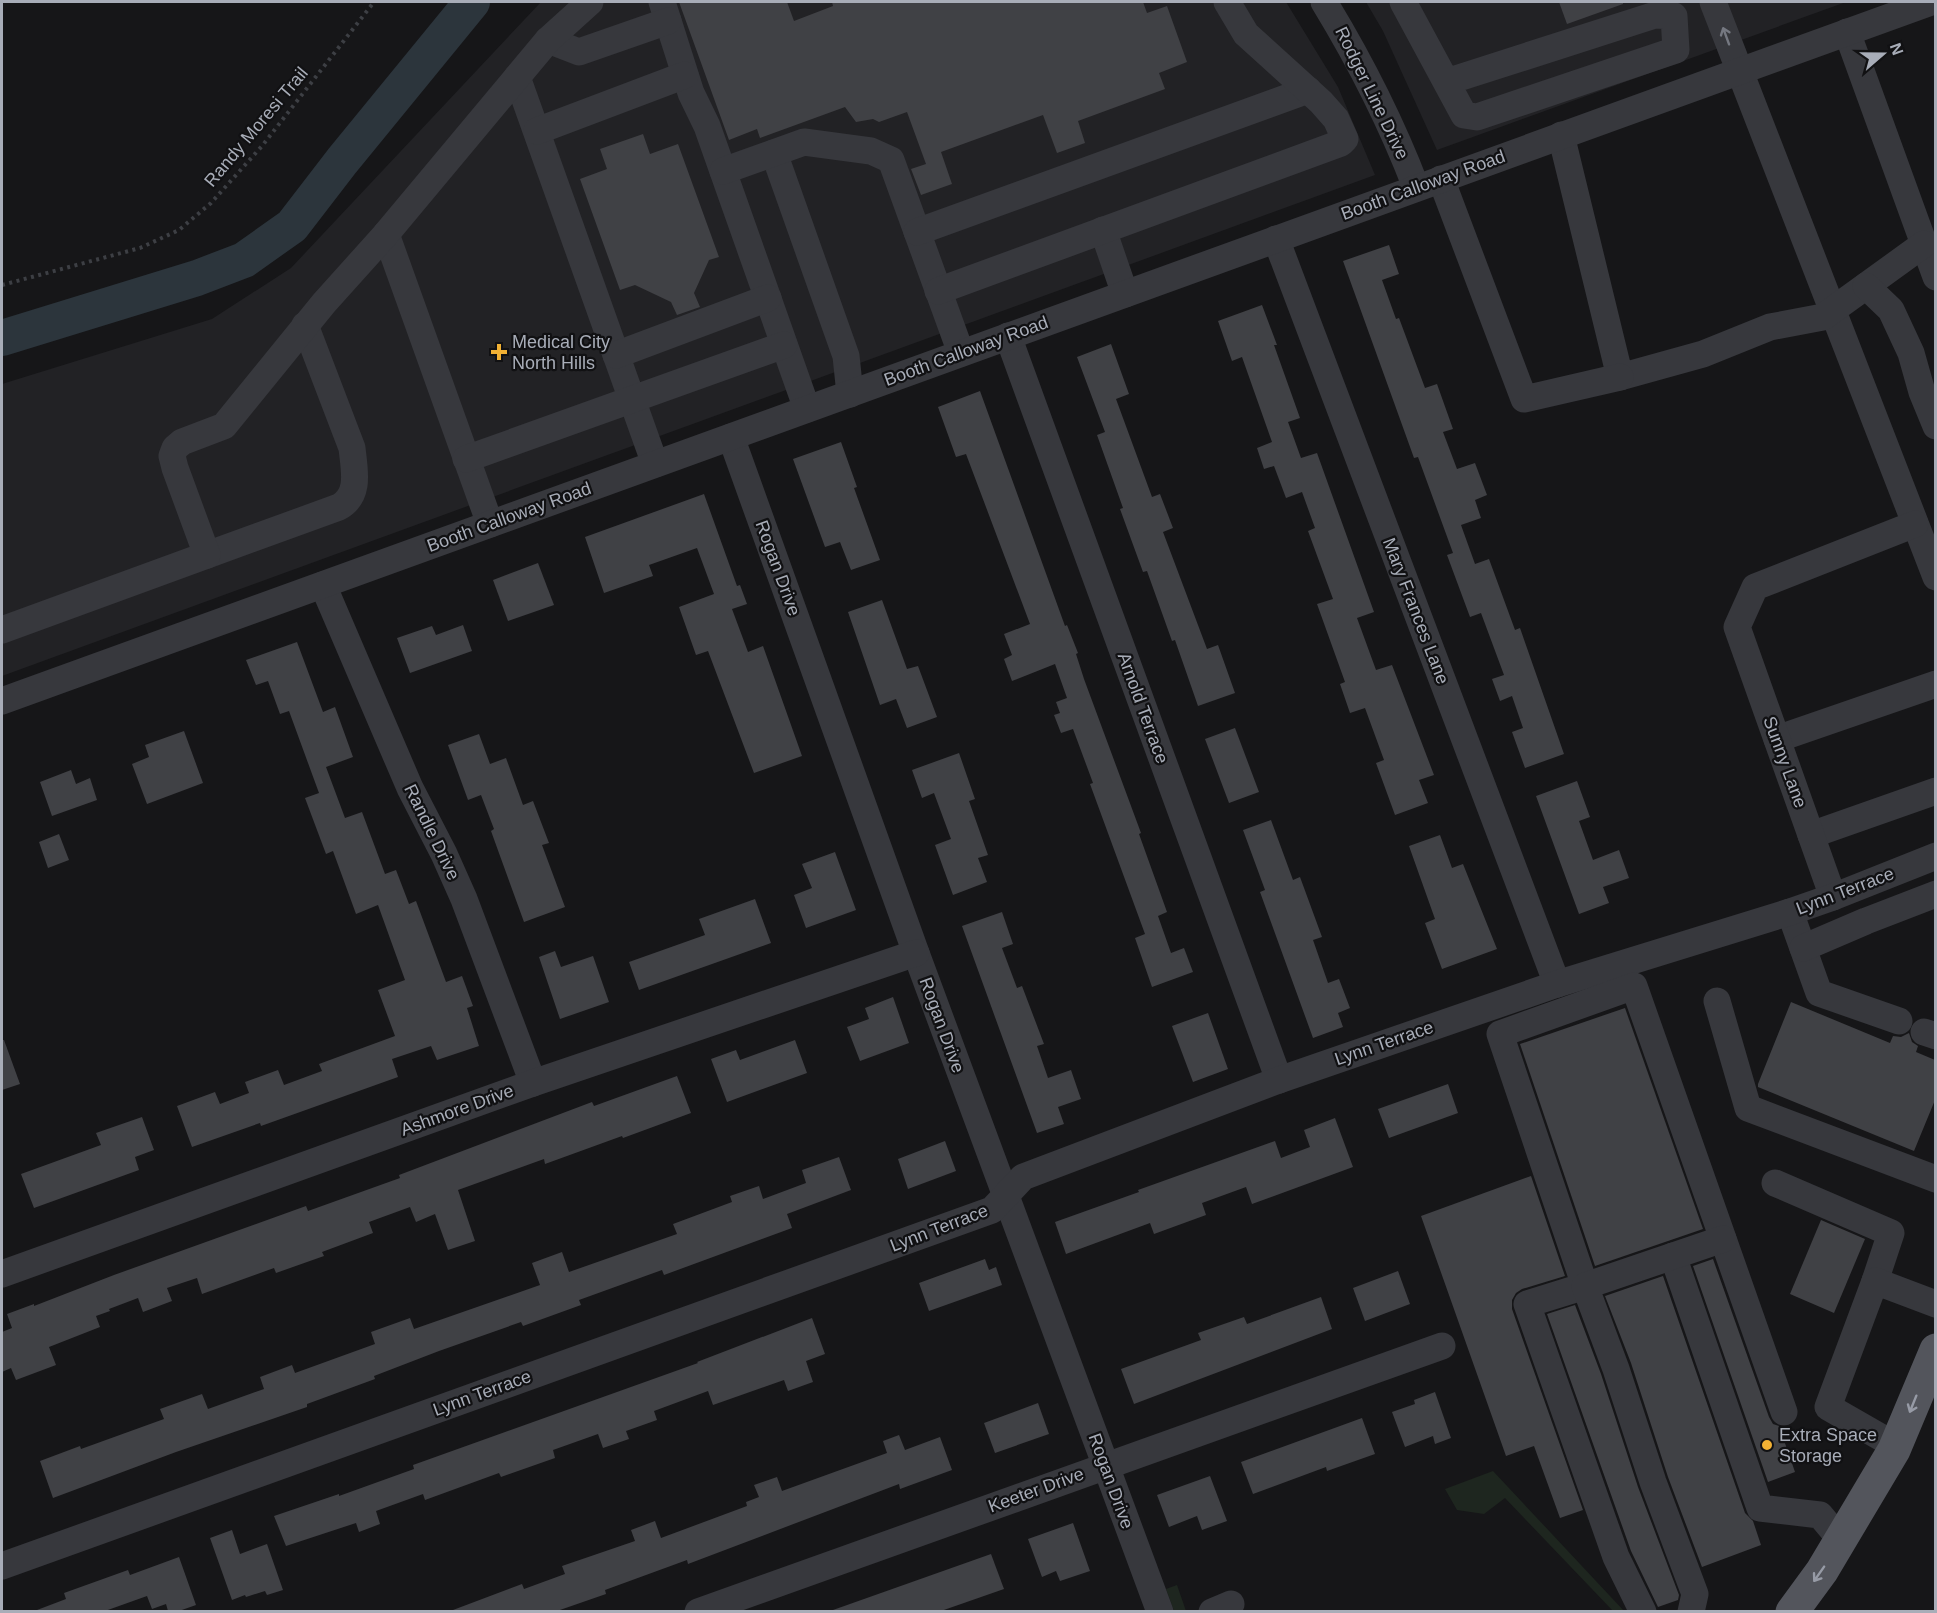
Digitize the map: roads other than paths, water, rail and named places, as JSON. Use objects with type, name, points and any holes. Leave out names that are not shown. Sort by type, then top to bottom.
[{"type":"main road","points":[[1792,1611],[1822,1571],[1896,1446],[1935,1350]]},
{"type":"street","points":[[207,555],[175,468],[172,456],[175,448],[182,442],[224,426],[305,325],[387,234],[548,39],[590,2]]},
{"type":"street","points":[[938,291],[1341,143],[1345,139],[1336,119],[1308,90],[1246,34],[1227,2]]},
{"type":"street","name":"Rodger Line Drive","points":[[1324,2],[1357,56],[1402,149],[1428,183],[1524,399],[1620,377]]},
{"type":"street","points":[[1403,2],[1446,82],[1464,115],[1477,117],[1676,50],[1674,16],[1655,15],[1446,82]]},
{"type":"street","points":[[1713,2],[1935,577]]},
{"type":"street","name":"Booth Calloway Road","points":[[2,701],[1931,2]]},
{"type":"street","points":[[548,39],[579,52],[665,11],[691,93],[707,126],[807,409]]},
{"type":"street","points":[[1847,32],[1935,277]]},
{"type":"street","points":[[537,131],[686,75]]},
{"type":"street","points":[[517,77],[655,464]]},
{"type":"street","points":[[917,231],[1308,90]]},
{"type":"street","points":[[1561,135],[1620,377],[1703,354],[1770,327],[1823,317],[1924,244]]},
{"type":"street","points":[[723,171],[804,142],[870,151],[891,160],[961,353]]},
{"type":"street","points":[[774,153],[846,356],[850,394]]},
{"type":"street","points":[[1103,230],[1125,294]]},
{"type":"street","points":[[387,234],[490,524]]},
{"type":"street","name":"Mary Frances Lane","points":[[1276,239],[1557,984]]},
{"type":"street","points":[[1866,286],[1891,310],[1911,353],[1935,426]]},
{"type":"street","points":[[616,356],[768,298]]},
{"type":"street","points":[[2,630],[345,504],[352,496],[354,469],[352,448],[305,325]]},
{"type":"street","name":"Arnold Terrace","points":[[1008,336],[1279,1080]]},
{"type":"street","points":[[466,459],[784,345]]},
{"type":"street","name":"Rogan Drive","points":[[731,437],[916,953],[1157,1611]]},
{"type":"street","name":"Sunny Lane","points":[[1833,897],[1737,627],[1755,587],[1915,524]]},
{"type":"street","name":"Randle Drive","points":[[323,585],[410,788],[464,899],[533,1083]]},
{"type":"street","points":[[1777,739],[1935,684]]},
{"type":"street","points":[[1811,835],[1935,791]]},
{"type":"street","name":"Lynn Terrace","points":[[2,1566],[992,1210],[1023,1177],[1279,1080],[1557,984],[1790,912],[1935,856]]},
{"type":"street","points":[[1803,948],[1935,894]]},
{"type":"street","points":[[1790,912],[1819,993],[1899,1021]]},
{"type":"street","name":"Ashmore Drive","points":[[2,1274],[533,1083],[916,953]]},
{"type":"street","points":[[1691,1611],[1695,1594],[1653,1482],[1500,1034],[1634,986],[1784,1412]]},
{"type":"street","points":[[1718,1001],[1748,1108],[1935,1179]]},
{"type":"street","points":[[1775,1183],[1891,1233],[1828,1407],[1896,1446]]},
{"type":"street","points":[[1643,1611],[1616,1557],[1527,1304],[1723,1239]]},
{"type":"street","points":[[1673,1256],[1760,1508],[1820,1515],[1840,1540]]},
{"type":"street","points":[[1875,1281],[1935,1304]]},
{"type":"street","name":"Keeter Drive","points":[[698,1611],[1442,1346]]},
{"type":"waterway","points":[[2,338],[197,278],[244,260],[292,226],[472,2]]},
{"type":"place","name":"Medical City North Hills","points":[[499,352]]},
{"type":"place","name":"Extra Space Storage","points":[[1767,1445]]}]
